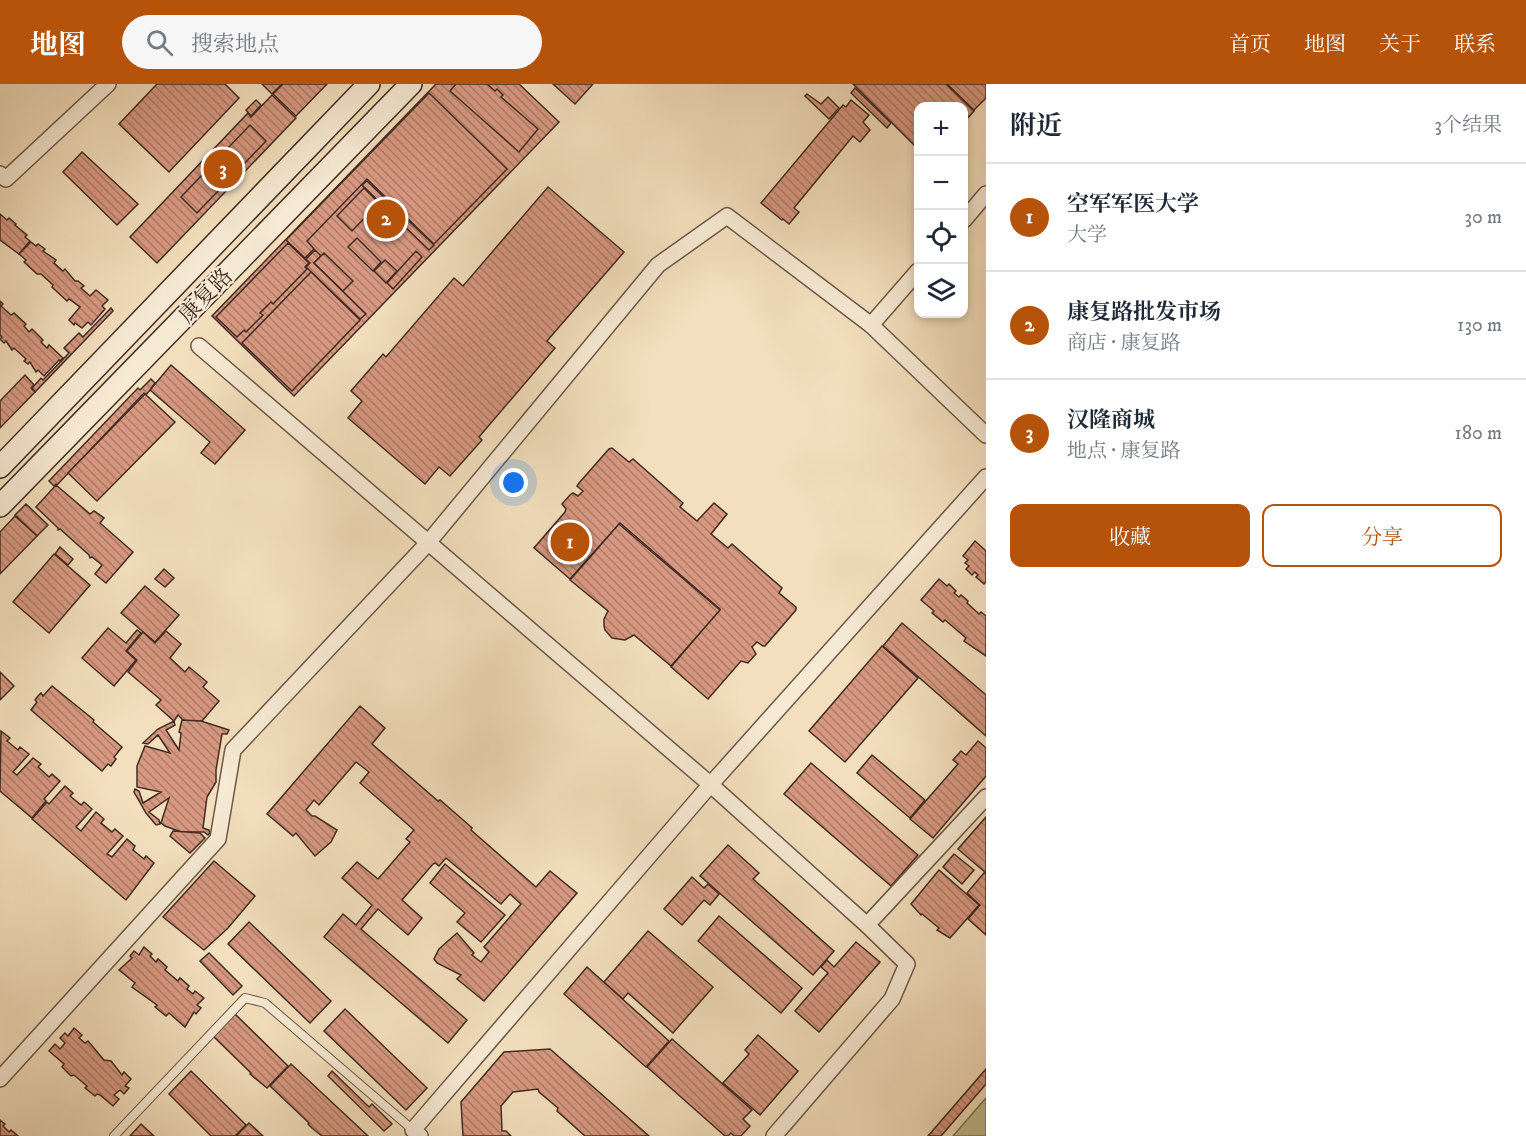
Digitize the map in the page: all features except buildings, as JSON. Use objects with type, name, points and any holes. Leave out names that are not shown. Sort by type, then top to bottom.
[{"type":"main road","name":"康复路","points":[[0,467],[369,84]]},
{"type":"main road","name":"康复路","points":[[0,506],[411,84]]},
{"type":"street","points":[[0,174],[6,179],[108,84]]},
{"type":"street","points":[[968,214],[986,194]]},
{"type":"street","points":[[0,1079],[218,839],[233,750],[427,544],[658,265],[727,216],[871,325],[986,435]]},
{"type":"street","points":[[871,325],[914,276]]},
{"type":"street","points":[[199,346],[427,544],[711,785],[907,963],[892,999],[774,1136]]},
{"type":"street","points":[[416,1133],[711,785],[986,477]]},
{"type":"street","points":[[867,925],[986,797]]},
{"type":"lane","points":[[114,1136],[245,998],[265,1003],[416,1133]]},
{"type":"green space","points":[[986,1098],[986,1136],[953,1136]]},
{"type":"place","name":"汉隆商城","points":[[223,169]]},
{"type":"place","name":"康复路批发市场","points":[[386,219]]},
{"type":"place","name":"空军军医大学","points":[[570,542]]}]
